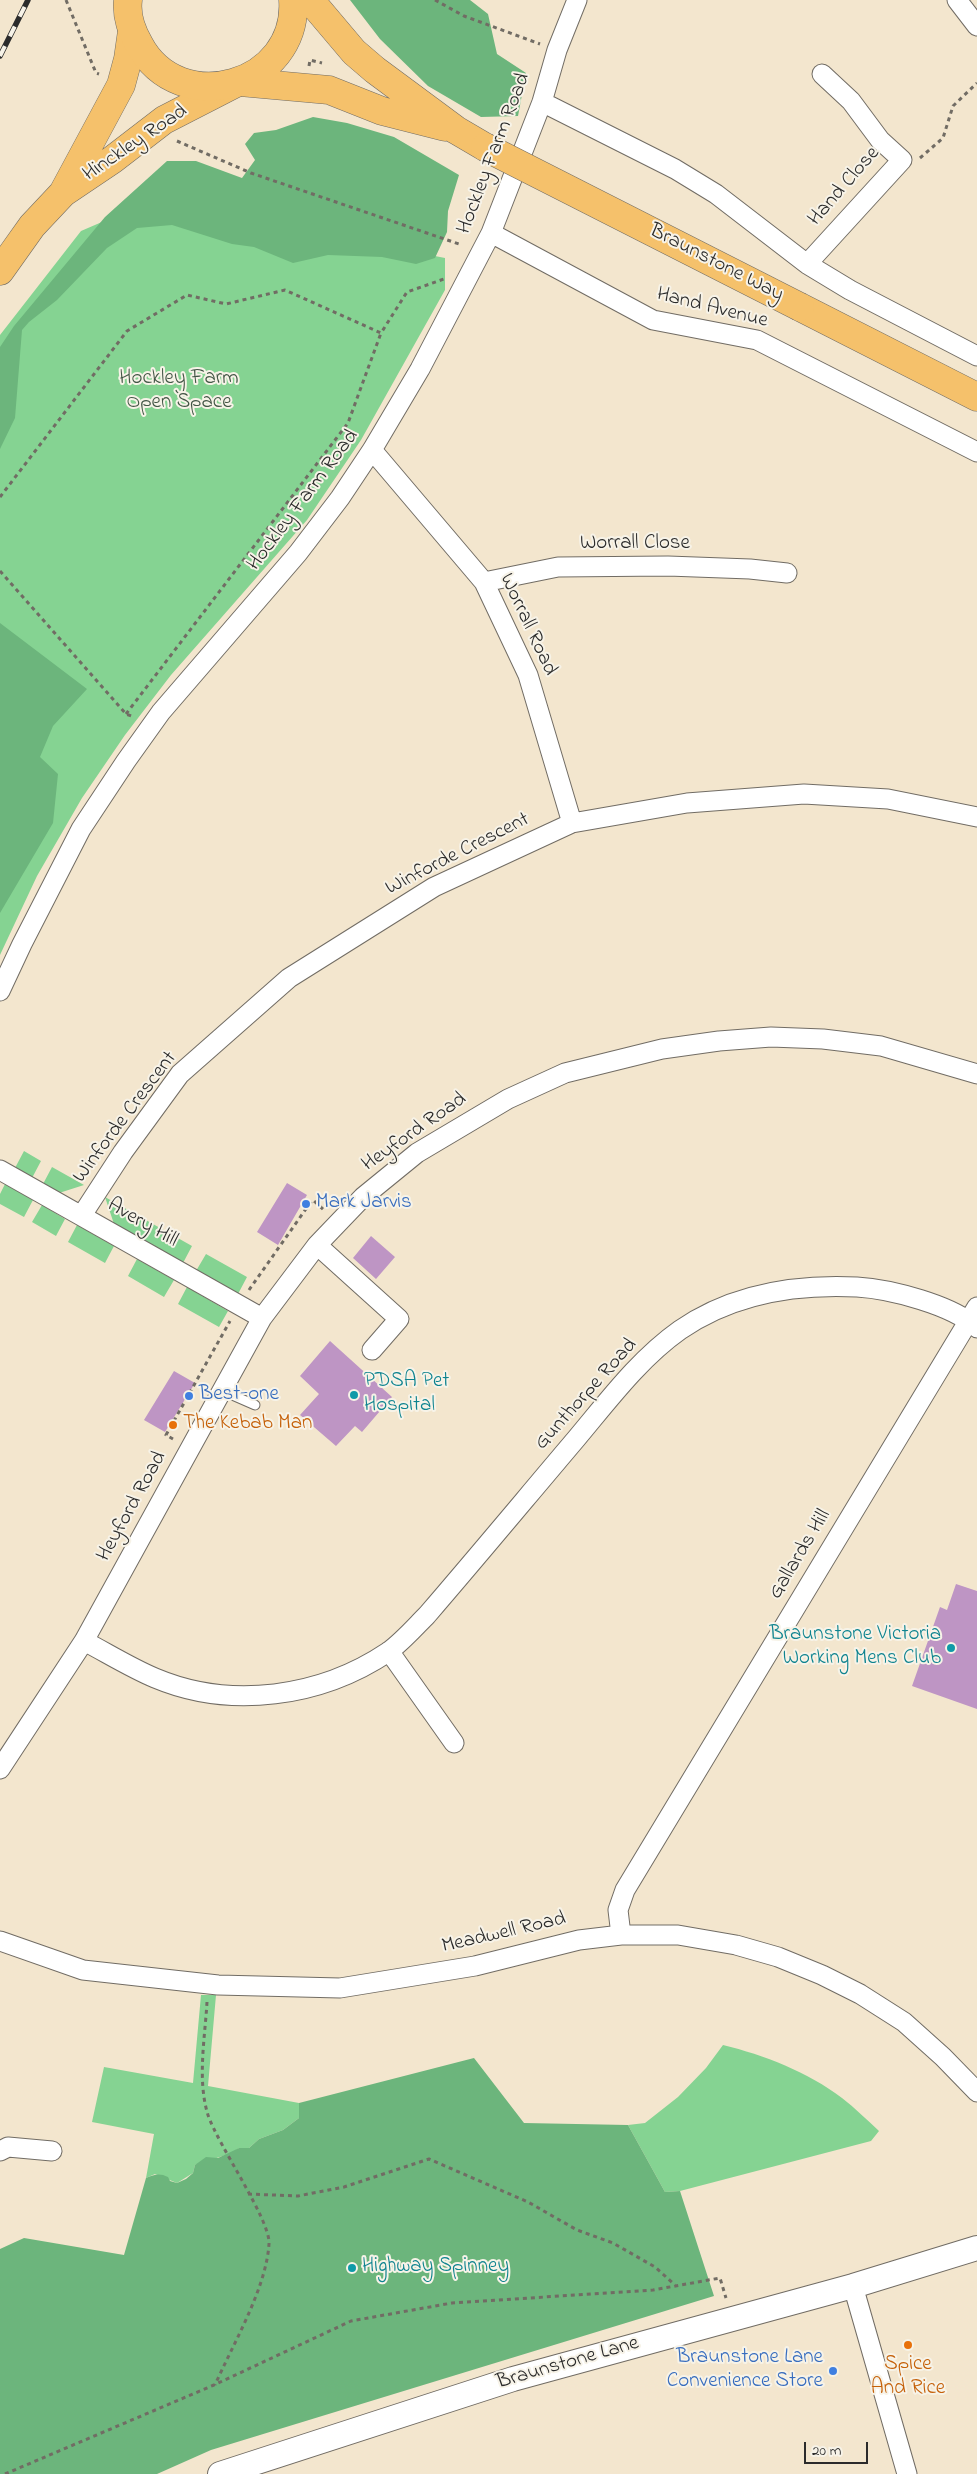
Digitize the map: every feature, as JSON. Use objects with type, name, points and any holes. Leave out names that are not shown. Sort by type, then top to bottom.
[{"type":"main road","points":[[111,0],[131,29],[144,54],[159,69],[185,83],[211,87],[238,82]]},
{"type":"main road","points":[[128,0],[131,29]]},
{"type":"main road","name":"Hinckley Road","points":[[0,271],[32,226],[64,193],[112,160],[164,120],[257,73],[272,60],[283,45],[290,28],[293,0]]},
{"type":"main road","name":"Braunstone Way","points":[[310,0],[354,52],[456,130],[485,147],[977,397]]},
{"type":"main road","name":"Hinckley Road","points":[[64,193],[121,85],[128,59],[131,29]]},
{"type":"main road","name":"Braunstone Way","points":[[238,82],[329,90],[382,111],[456,130]]},
{"type":"street","name":"Hockley Farm Road","points":[[0,991],[81,829],[152,724],[298,553],[340,498],[372,450],[420,369],[456,282],[491,233],[542,102],[557,50],[577,0]]},
{"type":"street","points":[[957,0],[977,26]]},
{"type":"street","name":"Hand Close","points":[[806,264],[902,160],[880,140],[851,101],[822,74]]},
{"type":"street","points":[[542,102],[667,165],[716,194],[806,264],[850,290],[977,356]]},
{"type":"street","name":"Hand Avenue","points":[[491,233],[653,320],[757,340],[977,452]]},
{"type":"street","name":"Worrall Road","points":[[372,450],[484,582],[528,675],[572,823]]},
{"type":"street","name":"Worrall Close","points":[[484,582],[558,567],[723,568],[787,573]]},
{"type":"street","name":"Winforde Crescent","points":[[82,1215],[123,1152],[180,1074],[289,978],[434,888],[572,823],[687,803],[804,794],[888,799],[977,817]]},
{"type":"street","name":"Heyford Road","points":[[0,1769],[84,1640],[224,1391],[262,1318],[317,1245],[363,1197],[417,1154],[508,1099],[565,1073],[662,1049],[719,1041],[771,1038],[823,1039],[881,1046],[977,1074]]},
{"type":"street","name":"Avery Hill","points":[[0,1170],[262,1318]]},
{"type":"street","points":[[317,1245],[399,1319],[372,1350]]},
{"type":"street","name":"Gunthorpe Road","points":[[84,1640],[155,1678],[193,1690],[238,1697],[284,1693],[342,1678],[389,1651],[427,1615],[638,1366],[680,1330],[721,1308],[766,1292],[821,1285],[875,1288],[923,1300],[974,1318]]},
{"type":"street","name":"Gallards Hill","points":[[621,1934],[618,1910],[626,1890],[974,1318]]},
{"type":"street","points":[[389,1651],[454,1743]]},
{"type":"street","name":"Meadwell Road","points":[[0,1941],[83,1970],[209,1984],[340,1988],[475,1966],[579,1940],[621,1934],[678,1935],[736,1945],[778,1957],[822,1975],[860,1994],[904,2022],[943,2057],[977,2092]]},
{"type":"street","points":[[0,2151],[8,2148],[52,2151]]},
{"type":"street","name":"Braunstone Lane","points":[[220,2474],[512,2379],[853,2286],[977,2248]]},
{"type":"street","points":[[853,2286],[907,2474]]},
{"type":"lane","points":[[224,1391],[255,1405]]},
{"type":"path","points":[[66,0],[96,73],[121,85]]},
{"type":"path","points":[[435,0],[464,16],[557,50]]},
{"type":"path","points":[[902,160],[921,158],[943,138],[953,106],[977,83]]},
{"type":"path","points":[[172,139],[251,172],[465,246],[461,254]]},
{"type":"path","points":[[126,714],[348,423],[381,333],[407,292],[456,282]]},
{"type":"path","points":[[0,497],[127,331],[187,294],[226,304],[285,290],[381,333]]},
{"type":"path","points":[[0,571],[126,714],[152,724]]},
{"type":"path","points":[[316,1203],[323,1209]]},
{"type":"path","points":[[209,1984],[202,2094],[209,2117],[261,2217],[269,2242],[262,2281],[214,2385]]},
{"type":"path","points":[[248,2194],[298,2196],[344,2187],[429,2159],[528,2202],[577,2230],[614,2243],[655,2267],[675,2285]]},
{"type":"path","points":[[5,2474],[214,2385],[351,2321],[452,2303],[653,2290],[720,2278]]},
{"type":"green space","points":[[350,0],[470,0],[488,14],[497,54],[526,73],[518,116],[481,117],[428,86],[380,39]]},
{"type":"green space","points":[[313,117],[347,123],[394,137],[459,175],[448,211],[447,232],[435,258],[416,264],[382,257],[328,255],[293,263],[254,247],[232,244],[172,225],[137,228],[107,248],[57,300],[29,322],[22,330],[15,418],[0,449],[0,347],[14,326],[105,217],[167,161],[196,161],[242,178],[255,160],[245,144],[254,133],[276,130]]},
{"type":"green space","name":"Hockley Farm Open Space","points":[[153,200],[445,258],[445,290],[361,440],[307,520],[171,675],[125,735],[82,798],[37,876],[0,955],[0,335],[81,231]]},
{"type":"green space","points":[[0,623],[87,689],[53,726],[40,757],[58,774],[53,823],[0,913]]},
{"type":"green space","points":[[24,1151],[41,1161],[32,1178],[15,1168]]},
{"type":"green space","points":[[52,1167],[84,1185],[59,1193],[43,1184]]},
{"type":"green space","points":[[5,1184],[33,1200],[24,1217],[0,1204],[0,1194]]},
{"type":"green space","points":[[105,1197],[192,1246],[183,1263],[114,1224]]},
{"type":"green space","points":[[42,1205],[65,1219],[56,1236],[32,1222]]},
{"type":"green space","points":[[77,1225],[114,1246],[105,1263],[68,1242]]},
{"type":"green space","points":[[206,1254],[247,1277],[238,1294],[196,1271]]},
{"type":"green space","points":[[137,1259],[174,1280],[164,1297],[128,1276]]},
{"type":"green space","points":[[187,1287],[228,1311],[219,1327],[178,1304]]},
{"type":"green space","points":[[201,1995],[216,1995],[208,2086],[299,2103],[299,2118],[283,2130],[259,2139],[249,2148],[239,2148],[232,2153],[195,2165],[193,2173],[177,2183],[155,2174],[146,2178],[154,2134],[92,2122],[104,2067],[193,2083]]},
{"type":"green space","points":[[723,2045],[770,2059],[815,2080],[842,2098],[879,2131],[871,2141],[680,2191],[665,2192],[628,2125],[645,2123],[678,2097],[706,2068]]},
{"type":"green space","name":"Highway Spinney","points":[[474,2058],[524,2123],[628,2125],[665,2192],[680,2191],[714,2296],[211,2450],[157,2474],[0,2474],[0,2249],[24,2238],[124,2255],[146,2178],[162,2175],[168,2177],[170,2181],[177,2183],[186,2179],[193,2173],[195,2165],[206,2157],[218,2158],[239,2148],[249,2148],[259,2139],[283,2130],[299,2118],[299,2103]]},
{"type":"building","points":[[287,1183],[307,1195],[278,1245],[257,1232]]},
{"type":"building","points":[[371,1236],[395,1257],[376,1279],[353,1258]]},
{"type":"building","name":"PDSA Pet Hospital","points":[[330,1341],[392,1397],[362,1432],[355,1426],[336,1446],[300,1415],[319,1394],[300,1376]]},
{"type":"building","points":[[174,1371],[195,1383],[165,1432],[144,1420]]},
{"type":"building","name":"Braunstone Victoria Working Mens Club","points":[[956,1584],[977,1591],[977,1709],[912,1686],[940,1607],[947,1610]]},
{"type":"railway","points":[[0,56],[28,0]]},
{"type":"place","name":"Mark Jarvis","points":[[306,1204]]},
{"type":"place","name":"PDSA Pet Hospital","points":[[354,1395]]},
{"type":"place","name":"Best-one","points":[[189,1396]]},
{"type":"place","name":"The Kebab Man","points":[[173,1425]]},
{"type":"place","name":"Braunstone Victoria Working Mens Club","points":[[951,1648]]},
{"type":"place","name":"Highway Spinney","points":[[352,2268]]},
{"type":"place","name":"Spice And Rice","points":[[908,2345]]},
{"type":"place","name":"Braunstone Lane Convenience Store","points":[[833,2371]]}]
